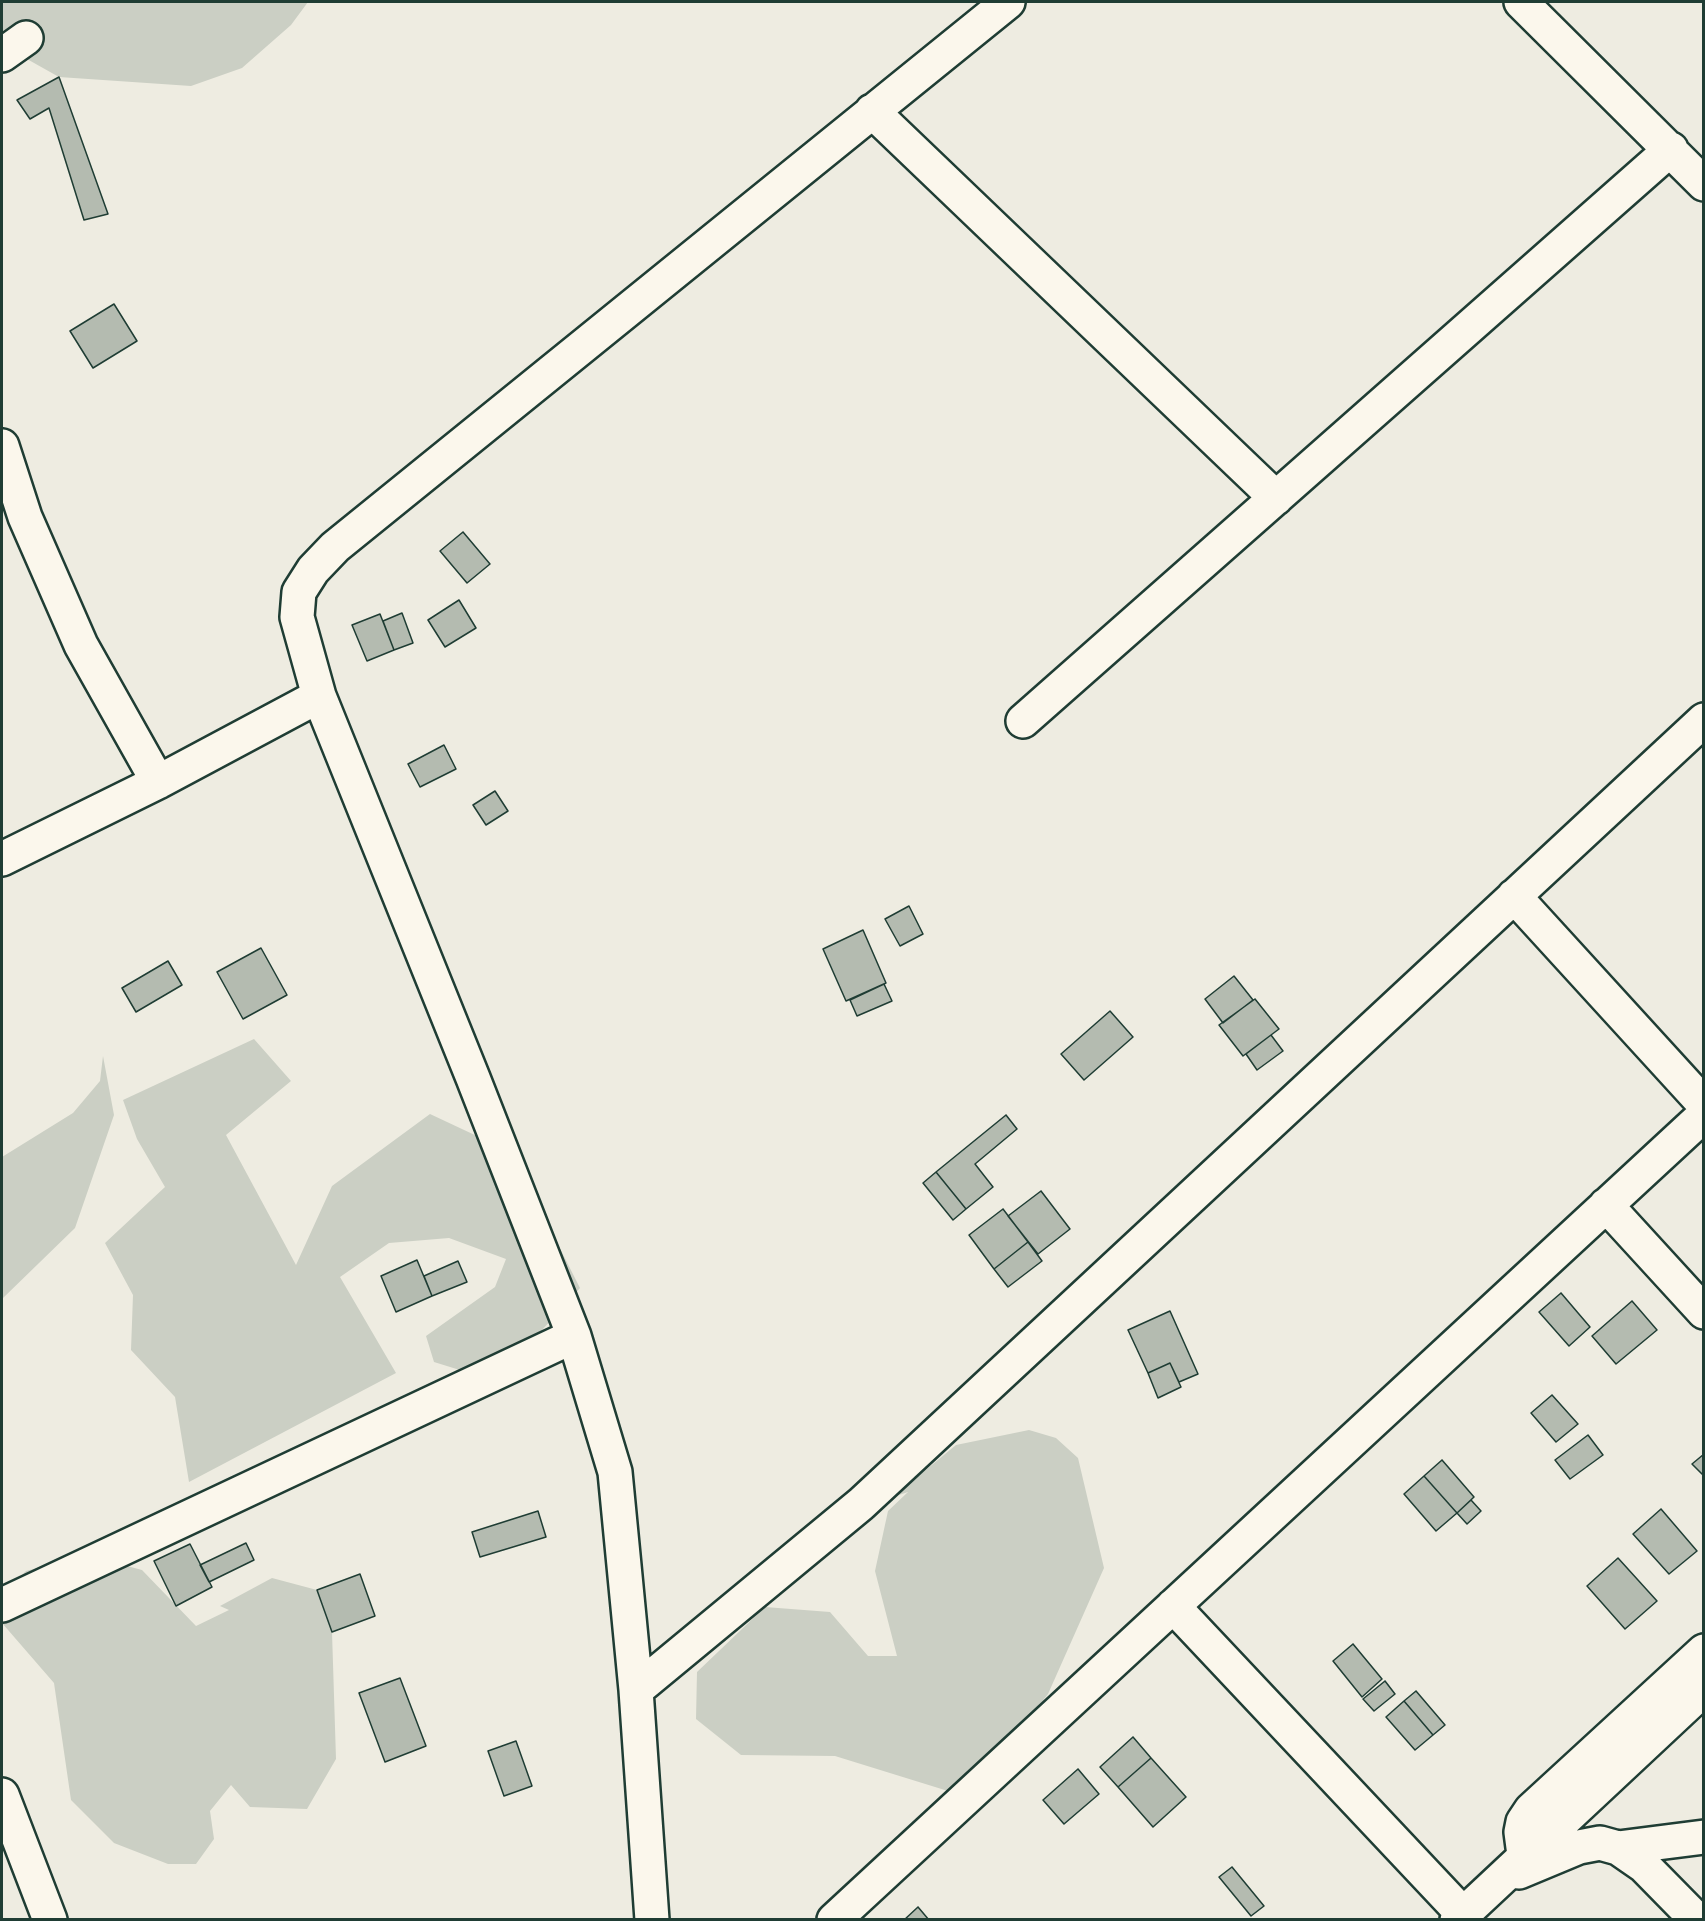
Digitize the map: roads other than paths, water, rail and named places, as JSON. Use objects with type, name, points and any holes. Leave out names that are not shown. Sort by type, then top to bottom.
[{"type":"street","points":[[652,1920],[636,1690],[615,1472],[574,1336],[319,696],[297,617],[300,592],[313,570],[334,547],[1008,2]]},
{"type":"street","points":[[1521,2],[1704,184]]},
{"type":"street","points":[[872,111],[1276,498]]},
{"type":"street","points":[[1023,721],[1671,149]]},
{"type":"street","points":[[2,446],[25,517],[81,645],[158,782]]},
{"type":"street","points":[[2,860],[158,782],[319,696]]},
{"type":"street","points":[[636,1690],[861,1504],[1704,720]]},
{"type":"street","points":[[1514,896],[1704,1104]]},
{"type":"street","points":[[834,1920],[1704,1115]]},
{"type":"street","points":[[1606,1205],[1704,1312]]},
{"type":"street","points":[[2,1605],[574,1336]]},
{"type":"street","points":[[1173,1605],[1460,1917],[1704,1689]]},
{"type":"street","points":[[1524,1855],[1521,1833],[1523,1822],[1531,1810],[1704,1651]]},
{"type":"street","points":[[2,1795],[50,1920]]},
{"type":"street","points":[[1618,1848],[1704,1837]]},
{"type":"street","points":[[1495,1883],[1579,1847],[1600,1843],[1618,1848],[1644,1866],[1697,1920]]}]
